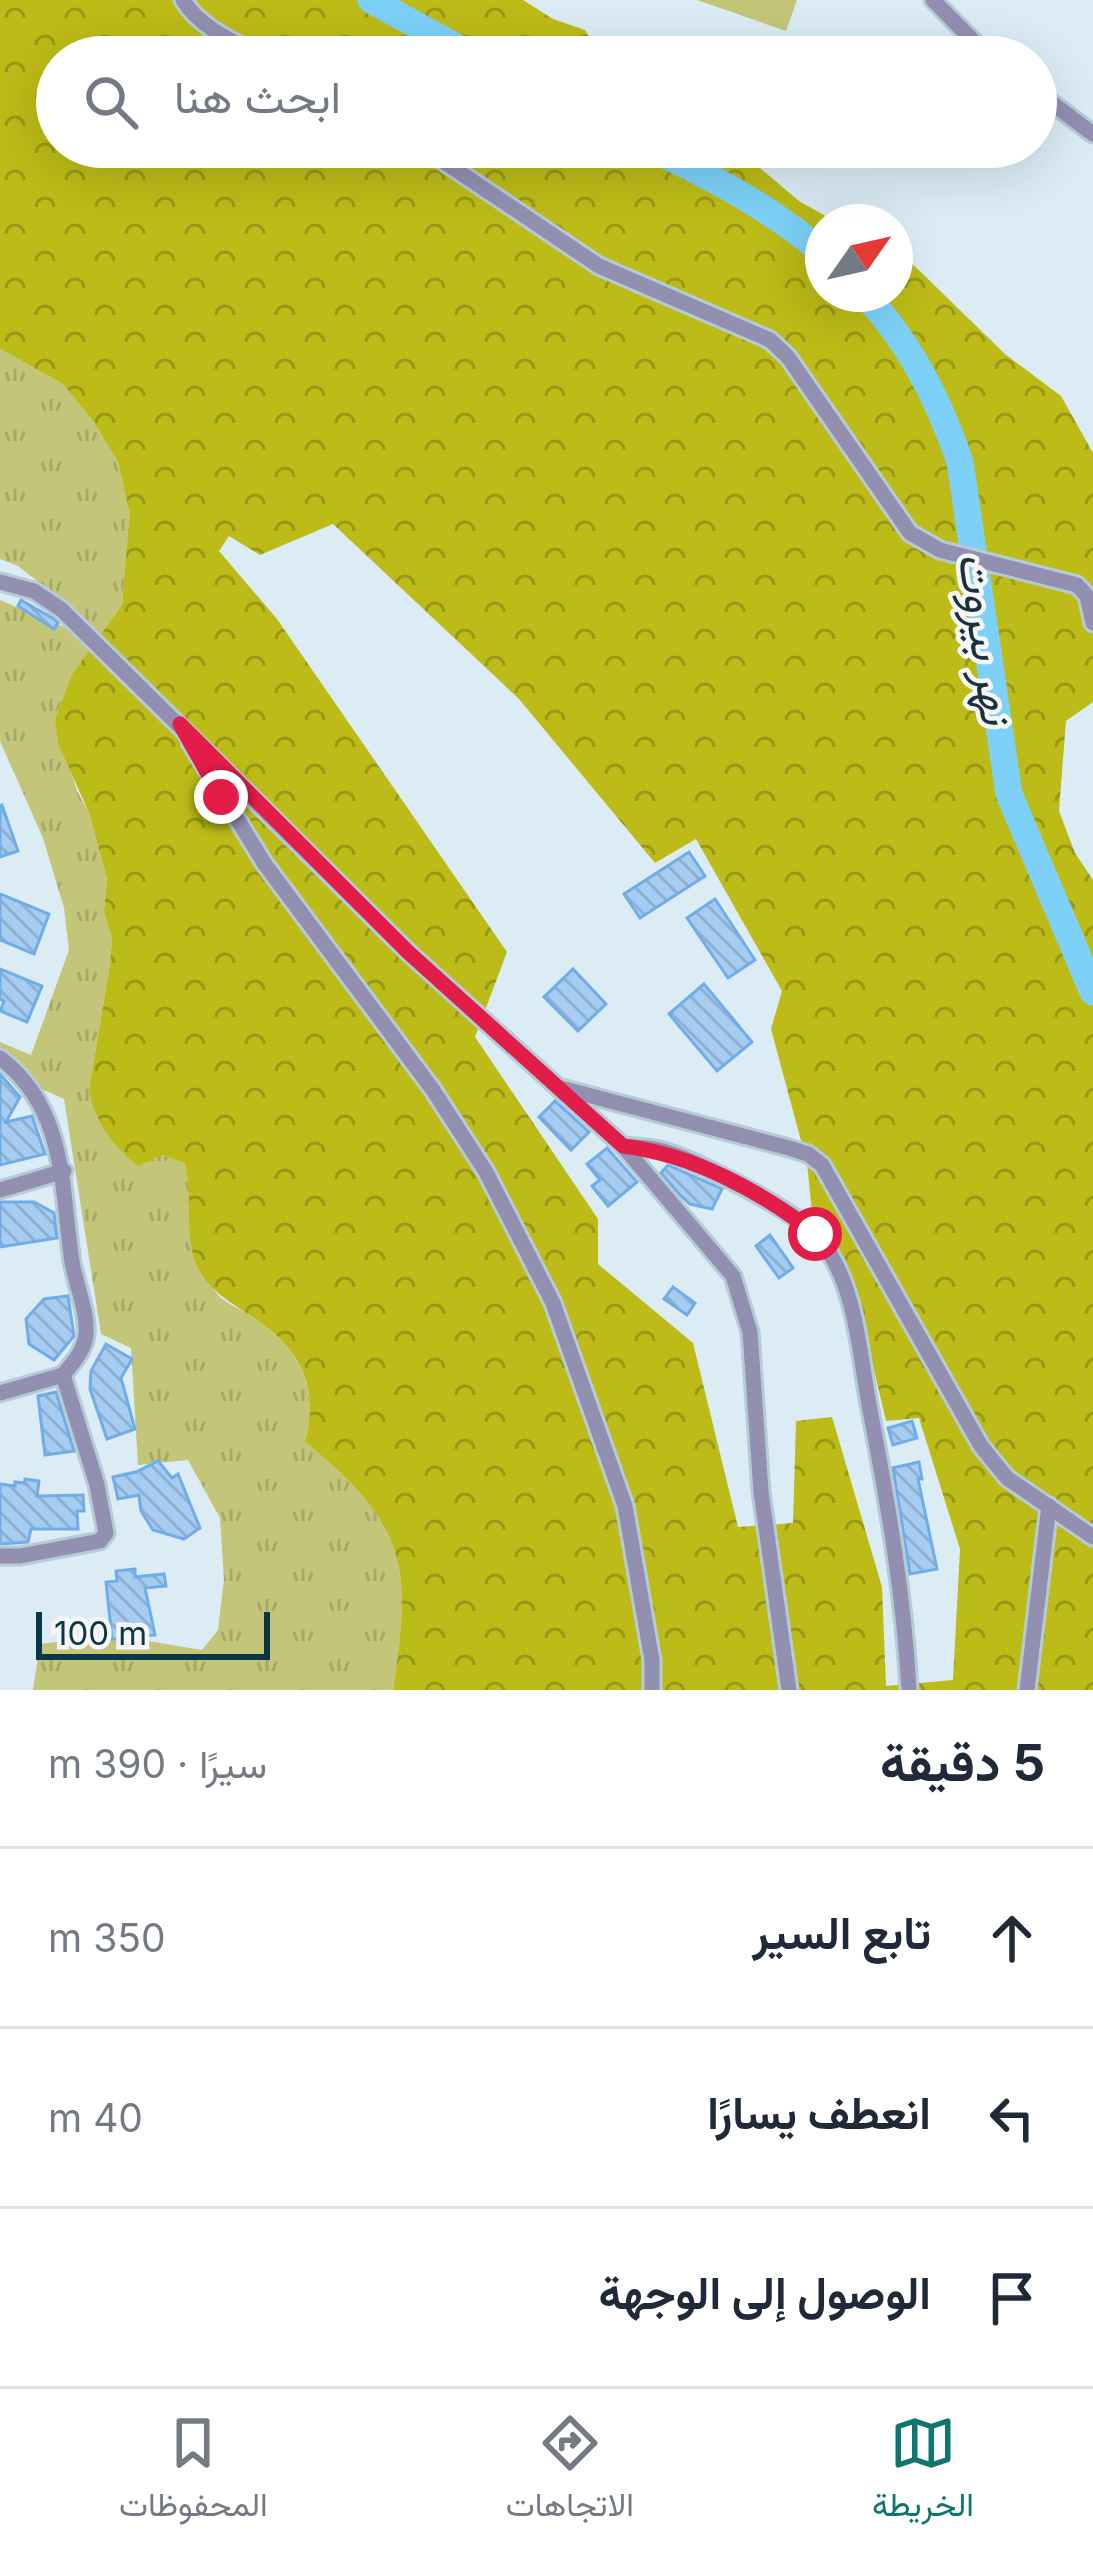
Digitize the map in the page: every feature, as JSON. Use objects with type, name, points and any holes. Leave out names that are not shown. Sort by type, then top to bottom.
[{"type":"street","points":[[183,0],[189,10],[226,36]]},
{"type":"street","points":[[932,0],[967,36]]},
{"type":"street","points":[[1057,107],[1093,134]]},
{"type":"street","points":[[453,168],[599,266],[770,340],[801,374],[910,532],[940,550],[1077,585],[1087,596],[1093,623]]},
{"type":"street","points":[[0,582],[34,591],[62,610],[408,952],[623,1146],[726,1264],[740,1291],[750,1332],[761,1492],[789,1690]]},
{"type":"street","points":[[180,724],[264,862],[433,1090],[486,1172],[553,1304],[625,1506],[652,1660],[652,1690]]},
{"type":"street","points":[[0,1058],[36,1097],[64,1171],[72,1261],[86,1329],[79,1355],[63,1375],[0,1393]]},
{"type":"street","points":[[558,1087],[790,1148],[822,1165],[981,1446],[1007,1478],[1093,1537]]},
{"type":"street","points":[[623,1146],[661,1150],[790,1213],[832,1257],[851,1307],[895,1539],[910,1690]]},
{"type":"street","points":[[0,1190],[64,1171]]},
{"type":"street","points":[[0,1556],[100,1541],[106,1533],[97,1485],[63,1375]]},
{"type":"street","points":[[1028,1690],[1048,1506]]},
{"type":"green space","points":[[0,0],[523,0],[589,36],[36,36],[36,168],[760,168],[805,204],[805,312],[913,312],[913,265],[1005,354],[1061,396],[1093,453],[1093,702],[1066,721],[1059,811],[1075,853],[1093,880],[1093,1690],[393,1690],[402,1610],[394,1550],[383,1524],[339,1471],[305,1442],[310,1402],[294,1355],[214,1289],[197,1266],[185,1164],[163,1155],[138,1166],[106,1133],[89,1090],[110,964],[112,939],[104,911],[107,879],[89,813],[58,743],[55,718],[72,674],[122,605],[130,513],[118,462],[63,384],[0,349]],"holes":[[[333,524],[519,699],[655,863],[696,839],[782,991],[771,1029],[807,1163],[815,1241],[855,1289],[886,1421],[919,1418],[960,1549],[953,1680],[886,1686],[882,1587],[832,1417],[796,1421],[793,1523],[738,1527],[693,1343],[598,1264],[598,1219],[475,1037],[507,952],[277,619],[219,551],[229,536],[260,555]]]},
{"type":"green space","points":[[697,0],[797,0],[786,31]]},
{"type":"green space","points":[[0,349],[63,384],[93,421],[118,462],[131,513],[122,605],[72,674],[55,718],[107,879],[104,911],[112,939],[110,964],[89,1090],[163,1155],[185,1164],[205,1276],[222,1299],[268,1329],[294,1356],[310,1403],[305,1442],[339,1471],[383,1524],[394,1550],[402,1610],[393,1690],[33,1690],[40,1644],[113,1635],[202,1650],[218,1630],[224,1579],[220,1518],[188,1460],[138,1465],[131,1348],[101,1334],[64,1099],[0,1070],[0,1042],[31,1055],[69,950],[64,908],[43,838],[0,741],[0,600],[76,632],[83,617],[18,566],[0,559]]},
{"type":"building","points":[[21,600],[54,619],[58,623],[54,629],[18,606]]},
{"type":"building","points":[[0,806],[18,851],[0,857]]},
{"type":"building","points":[[689,852],[705,876],[640,918],[624,894]]},
{"type":"building","points":[[0,894],[49,914],[34,954],[0,940]]},
{"type":"building","points":[[715,899],[755,960],[728,978],[687,918]]},
{"type":"building","points":[[0,969],[42,986],[27,1022],[0,1011],[4,1001],[0,999]]},
{"type":"building","points":[[573,969],[606,1004],[578,1031],[544,997]]},
{"type":"building","points":[[704,984],[752,1042],[717,1071],[669,1014]]},
{"type":"building","points":[[0,1074],[20,1097],[6,1122],[32,1116],[45,1154],[0,1165]]},
{"type":"building","points":[[555,1101],[589,1132],[571,1150],[539,1117]]},
{"type":"building","points":[[607,1148],[637,1182],[608,1206],[592,1186],[600,1180],[587,1164]]},
{"type":"building","points":[[668,1165],[722,1189],[712,1209],[690,1204],[680,1195],[661,1173]]},
{"type":"building","points":[[0,1202],[34,1202],[54,1213],[57,1238],[0,1247]]},
{"type":"building","points":[[770,1235],[793,1268],[779,1278],[756,1246]]},
{"type":"building","points":[[673,1287],[695,1303],[687,1315],[664,1299]]},
{"type":"building","points":[[68,1296],[74,1336],[54,1360],[29,1344],[26,1319],[44,1299]]},
{"type":"building","points":[[106,1344],[132,1359],[121,1378],[135,1429],[107,1439],[90,1389],[91,1371]]},
{"type":"building","points":[[56,1392],[74,1451],[45,1455],[38,1396]]},
{"type":"building","points":[[912,1421],[917,1438],[893,1445],[888,1428]]},
{"type":"building","points":[[158,1461],[172,1478],[178,1474],[200,1528],[184,1539],[153,1530],[141,1511],[139,1495],[118,1499],[113,1477]]},
{"type":"building","points":[[919,1462],[922,1479],[918,1479],[937,1569],[910,1574],[893,1468]]},
{"type":"building","points":[[25,1479],[39,1481],[37,1496],[83,1495],[84,1511],[77,1511],[78,1529],[31,1529],[28,1542],[0,1544],[0,1484],[15,1486]]},
{"type":"building","points":[[135,1569],[135,1577],[164,1574],[166,1586],[145,1588],[155,1635],[112,1639],[106,1582],[117,1581],[116,1571]]},
{"type":"waterway","name":"نهر بيروت","points":[[371,0],[436,36]]},
{"type":"waterway","name":"نهر بيروت","points":[[690,168],[805,238]]},
{"type":"waterway","name":"نهر بيروت","points":[[879,312],[921,373],[960,462],[1009,794],[1093,992]]},
{"type":"route","points":[[221,797],[180,724],[408,952],[623,1146],[661,1150],[685,1160],[790,1213],[815,1234]]}]
